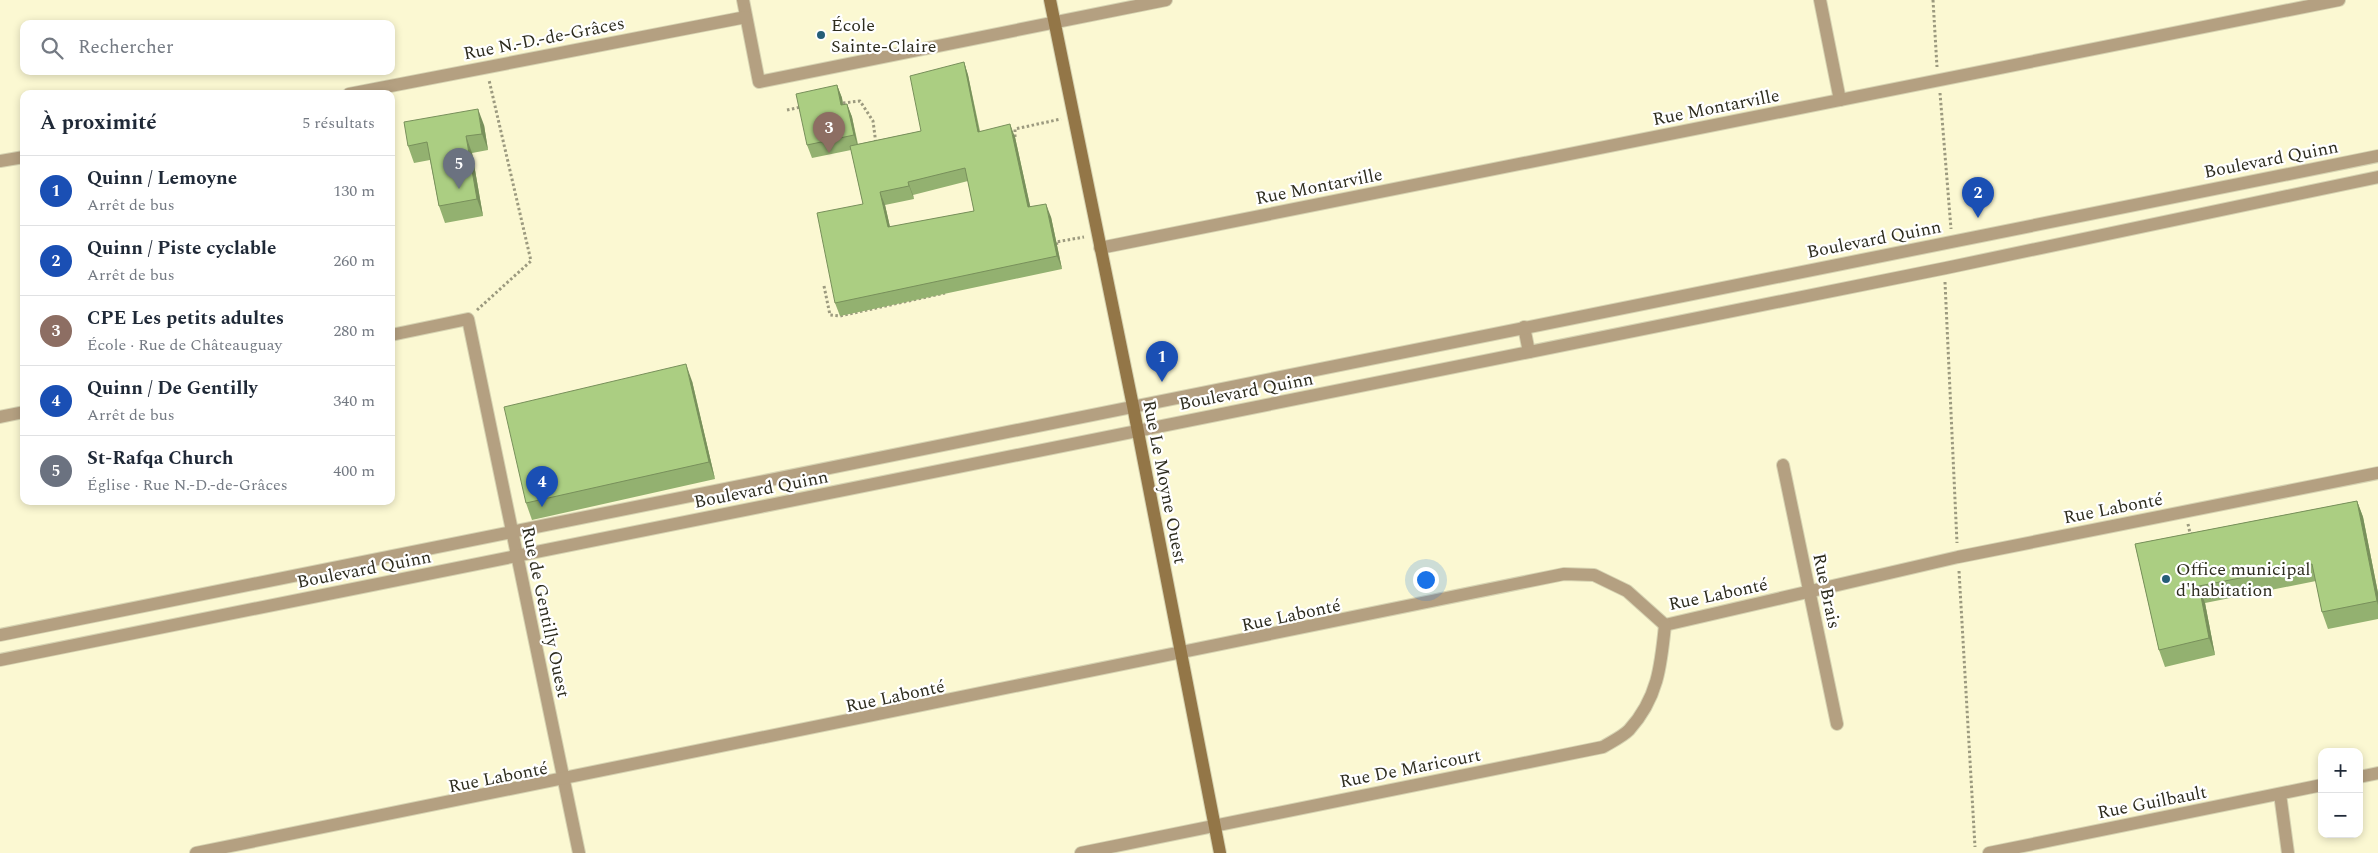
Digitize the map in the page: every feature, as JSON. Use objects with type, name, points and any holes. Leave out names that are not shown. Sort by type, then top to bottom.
[{"type":"street","points":[[743,0],[759,82],[1166,0]]},
{"type":"street","name":"Rue Le Moyne Ouest","points":[[1050,0],[1138,431],[1220,853]]},
{"type":"street","points":[[1820,0],[1840,100]]},
{"type":"street","name":"Rue Montarville","points":[[1100,248],[2339,0]]},
{"type":"street","name":"Rue N.-D.-de-Grâces","points":[[368,90],[746,17]]},
{"type":"street","name":"Boulevard Quinn","points":[[0,635],[2378,156]]},
{"type":"street","points":[[0,161],[20,158]]},
{"type":"street","name":"Boulevard Quinn","points":[[0,660],[1529,352],[2378,177]]},
{"type":"street","points":[[395,334],[468,319]]},
{"type":"street","name":"Rue de Gentilly Ouest","points":[[468,319],[579,853]]},
{"type":"street","points":[[1524,327],[1529,352]]},
{"type":"street","points":[[0,417],[20,413]]},
{"type":"street","name":"Rue Brais","points":[[1782,465],[1837,724]]},
{"type":"street","name":"Rue Labonté","points":[[196,853],[563,782],[1181,656],[1564,574],[1594,575],[1618,587],[1627,592],[1665,625],[1958,556],[2378,473]]},
{"type":"street","name":"Rue De Maricourt","points":[[1082,853],[1603,747],[1628,731],[1649,701],[1660,674],[1665,625]]},
{"type":"street","points":[[2363,776],[2378,773]]},
{"type":"street","name":"Rue Guilbault","points":[[1989,853],[2318,786]]},
{"type":"street","points":[[2280,794],[2288,853]]},
{"type":"path","points":[[1933,0],[1937,70]]},
{"type":"path","points":[[468,319],[531,261],[486,67]]},
{"type":"path","points":[[1940,92],[1952,234]]},
{"type":"path","points":[[843,103],[860,102],[873,121],[876,146]]},
{"type":"path","points":[[787,110],[801,107]]},
{"type":"path","points":[[1015,137],[1015,129],[1074,116]]},
{"type":"path","points":[[1058,251],[1056,242],[1097,234]]},
{"type":"path","points":[[1944,274],[1958,549]]},
{"type":"path","points":[[824,286],[830,315],[840,316],[946,293]]},
{"type":"path","points":[[2186,511],[2190,533],[2196,538]]},
{"type":"path","points":[[1959,574],[1975,847]]},
{"type":"building","points":[[964,62],[978,132],[1010,124],[1028,207],[1046,204],[1057,256],[835,303],[817,213],[863,204],[850,146],[921,131],[910,76]],"holes":[[[965,168],[974,211],[888,227],[880,192],[909,186],[908,182]]]},
{"type":"building","points":[[837,85],[841,105],[847,104],[854,135],[807,145],[796,94]]},
{"type":"building","points":[[478,109],[482,134],[466,136],[477,199],[439,206],[427,142],[408,146],[404,122]]},
{"type":"building","points":[[686,364],[709,462],[526,503],[504,407]]},
{"type":"building","points":[[2357,501],[2377,601],[2322,612],[2312,564],[2199,586],[2209,638],[2159,650],[2135,544]]},
{"type":"place","name":"École Sainte-Claire","points":[[821,35]]},
{"type":"place","name":"CPE Les petits adultes","points":[[829,153]]},
{"type":"place","name":"St-Rafqa Church","points":[[459,189]]},
{"type":"place","name":"Quinn / Piste cyclable","points":[[1978,218]]},
{"type":"place","name":"Quinn / Lemoyne","points":[[1162,382]]},
{"type":"place","name":"Quinn / De Gentilly","points":[[542,507]]},
{"type":"place","name":"Office municipal d'habitation","points":[[2166,579]]}]
